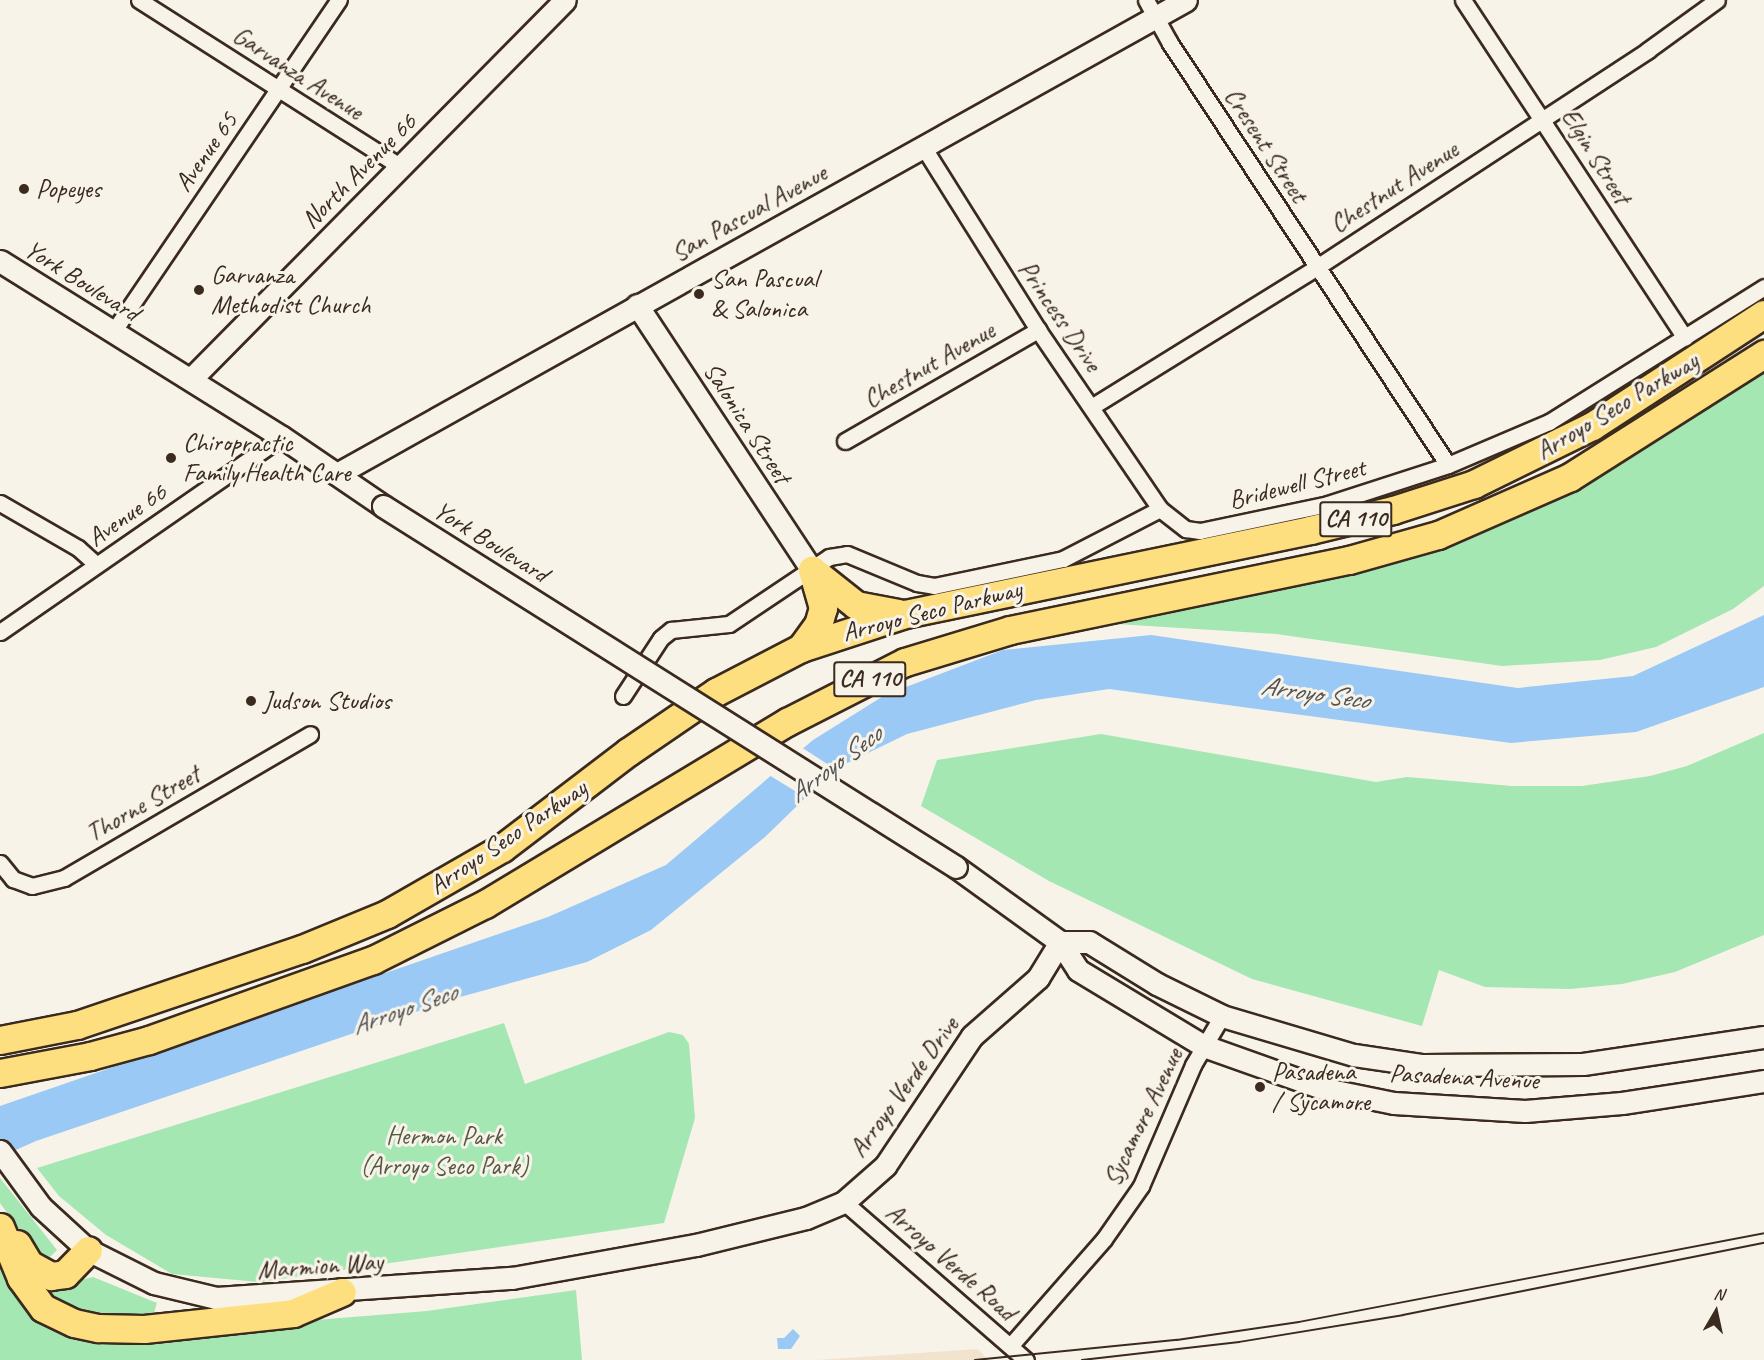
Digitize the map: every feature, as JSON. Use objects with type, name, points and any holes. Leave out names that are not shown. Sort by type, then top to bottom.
[{"type":"highway","name":"Arroyo Seco Parkway","points":[[0,1040],[77,1024],[302,949],[387,914],[502,848],[628,752],[716,692],[801,648],[905,614],[1311,530],[1393,510],[1474,484],[1592,426],[1764,314]]},
{"type":"highway","name":"Arroyo Seco Parkway","points":[[0,1073],[90,1056],[149,1040],[373,960],[484,904],[787,722],[906,662],[1010,630],[1349,560],[1438,535],[1570,477],[1764,354]]},
{"type":"highway","points":[[812,570],[856,605],[905,614]]},
{"type":"highway","points":[[801,648],[818,625],[823,608],[812,570]]},
{"type":"highway","points":[[0,1226],[29,1264],[51,1276],[65,1274],[88,1250]]},
{"type":"highway","points":[[0,1226],[21,1278],[43,1308],[74,1323],[98,1328],[144,1329],[293,1313],[342,1292]]},
{"type":"main road","name":"North Avenue 66","points":[[191,380],[565,0]]},
{"type":"main road","name":"San Pascual Avenue","points":[[337,474],[637,305],[924,148],[1152,8],[1186,0]]},
{"type":"main road","name":"York Boulevard","points":[[0,261],[282,437],[383,506],[956,867]]},
{"type":"main road","name":"Salonica Street","points":[[637,305],[812,570]]},
{"type":"main road","name":"Pasadena Avenue","points":[[956,867],[1060,942],[1078,970],[1204,1046],[1325,1089],[1394,1103],[1456,1109],[1525,1111],[1622,1103],[1764,1081]]},
{"type":"main road","name":"Pasadena Avenue","points":[[1060,942],[1089,942],[1157,984],[1222,1016],[1354,1054],[1422,1065],[1497,1068],[1583,1064],[1764,1037]]},
{"type":"main road","name":"Arroyo Verde Drive","points":[[696,1245],[806,1218],[844,1202],[885,1166],[958,1054],[996,1012],[1038,978],[1060,942]]},
{"type":"main road","name":"Marmion Way","points":[[0,1150],[23,1185],[68,1234],[88,1250],[154,1283],[216,1298],[342,1292],[512,1278],[696,1245]]},
{"type":"street","name":"Garvanza Avenue","points":[[139,0],[401,167]]},
{"type":"street","name":"Avenue 65","points":[[113,332],[339,0]]},
{"type":"street","name":"Elgin Street","points":[[1463,0],[1544,118],[1685,339]]},
{"type":"street","name":"Chestnut Avenue","points":[[1093,406],[1320,265],[1544,118],[1717,0]]},
{"type":"street","name":"Cresent Street","points":[[1152,8],[1170,43],[1320,265],[1448,465]]},
{"type":"street","name":"Princess Drive","points":[[924,148],[1038,330],[1093,406],[1160,509]]},
{"type":"street","name":"Bridewell Street","points":[[1160,509],[1186,529],[1214,529],[1329,504],[1448,465],[1549,422],[1685,339],[1764,287]]},
{"type":"street","name":"Chestnut Avenue","points":[[845,441],[1038,330]]},
{"type":"street","name":"Avenue 66","points":[[0,632],[282,437]]},
{"type":"street","points":[[0,503],[78,548],[97,565]]},
{"type":"street","points":[[623,696],[661,638],[671,630],[729,624],[829,557],[847,554],[917,584],[953,584],[1063,559],[1160,509]]},
{"type":"street","name":"Thorne Street","points":[[0,863],[13,879],[32,886],[64,878],[309,734]]},
{"type":"street","name":"Sycamore Avenue","points":[[1011,1345],[1104,1239],[1141,1186],[1204,1046],[1222,1016]]},
{"type":"street","name":"Arroyo Verde Road","points":[[844,1202],[1026,1360]]},
{"type":"shaded area","points":[[978,1349],[988,1360],[816,1360]]},
{"type":"green space","points":[[1764,370],[1764,586],[1733,609],[1656,647],[1600,660],[1502,666],[1276,634],[1085,622],[1440,546],[1519,517],[1589,483]]},
{"type":"green space","points":[[1764,733],[1764,935],[1675,972],[1622,984],[1570,989],[1485,987],[1439,970],[1422,1026],[1252,979],[1049,881],[921,806],[937,760],[1101,734],[1376,782],[1407,777],[1512,786],[1582,786],[1650,776],[1687,766]]},
{"type":"green space","name":"Hermon Park (Arroyo Seco Park)","points":[[504,1023],[525,1084],[669,1032],[683,1035],[689,1044],[695,1118],[664,1223],[260,1282],[172,1274],[106,1235],[59,1196],[37,1168]]},
{"type":"green space","points":[[0,1178],[57,1250],[44,1263],[0,1203]]},
{"type":"green space","points":[[0,1259],[17,1298],[40,1321],[291,1322],[427,1311],[576,1290],[582,1360],[0,1360]]},
{"type":"green space","points":[[93,1277],[157,1303],[153,1316],[70,1314],[42,1289]]},
{"type":"water","name":"Arroyo Seco","points":[[1764,615],[1764,687],[1636,732],[1511,743],[1109,689],[1036,700],[907,734],[835,769],[765,837],[651,930],[587,962],[460,997],[36,1141],[0,1157],[0,1106],[548,917],[666,865],[813,740],[885,695],[1003,650],[1151,635],[1518,688],[1633,676]]},
{"type":"water","points":[[793,1329],[800,1336],[791,1349],[778,1349],[777,1338],[784,1338]]},
{"type":"pier","points":[[801,747],[838,771],[808,799],[769,775]]},
{"type":"tram line","points":[[975,1360],[1177,1340],[1299,1322],[1764,1233]]},
{"type":"tram line","points":[[1082,1360],[1239,1342],[1403,1315],[1764,1243]]},
{"type":"place","name":"Popeyes","points":[[24,189]]},
{"type":"place","name":"Garvanza Methodist Church","points":[[199,290]]},
{"type":"place","name":"San Pascual & Salonica","points":[[699,294]]},
{"type":"place","name":"Chiropractic Family Health Care","points":[[171,458]]},
{"type":"place","name":"Judson Studios","points":[[251,701]]},
{"type":"place","name":"Pasadena / Sycamore","points":[[1260,1087]]}]
